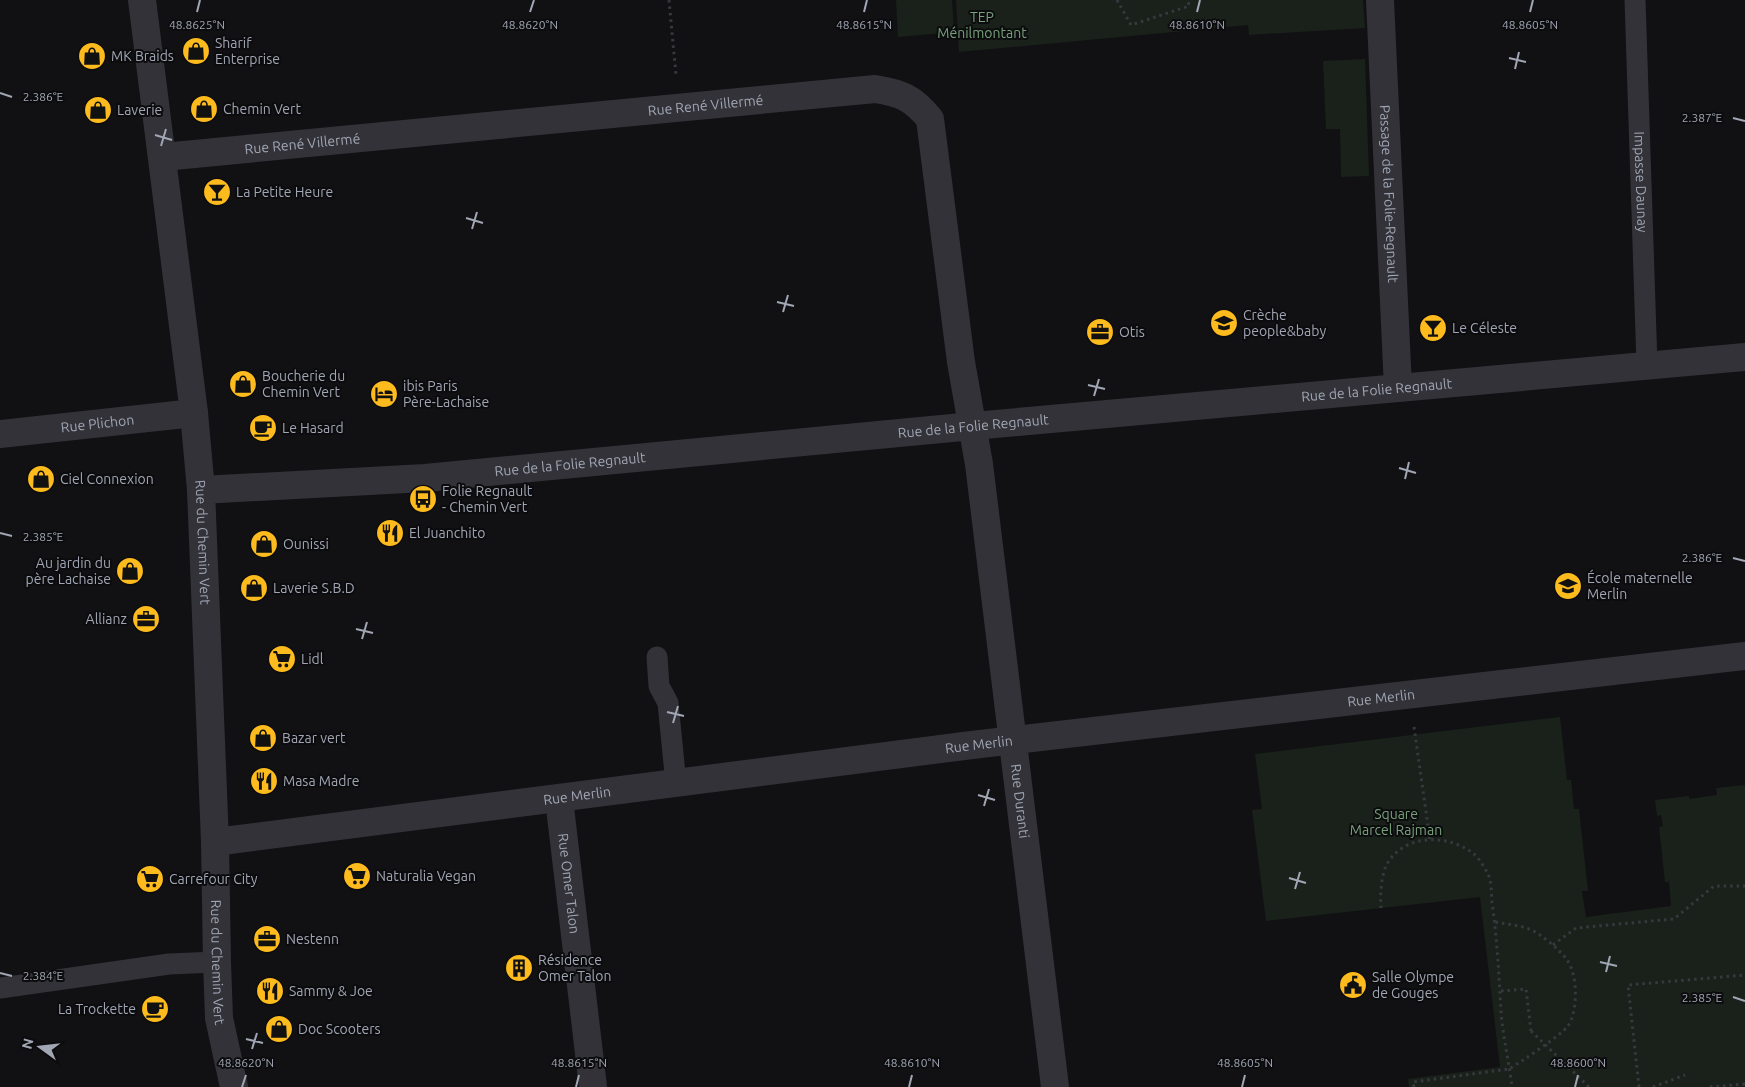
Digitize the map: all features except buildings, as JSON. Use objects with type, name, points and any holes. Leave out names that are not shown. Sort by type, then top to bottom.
[{"type":"street","name":"Rue du Chemin Vert","points":[[142,0],[194,413],[201,490],[215,842],[216,962],[220,1018],[234,1087]]},
{"type":"street","name":"Passage de la Folie-Regnault","points":[[1380,0],[1398,388]]},
{"type":"street","name":"Rue René Villermé","points":[[163,157],[875,89],[894,92],[915,102],[930,119],[961,362],[973,426]]},
{"type":"street","name":"Rue de la Folie Regnault","points":[[201,490],[425,478],[973,426],[1745,357]]},
{"type":"street","name":"Rue Plichon","points":[[0,434],[194,413]]},
{"type":"street","name":"Rue Duranti","points":[[973,426],[982,483],[1055,1087]]},
{"type":"street","name":"Rue Merlin","points":[[215,842],[1013,741],[1745,656]]},
{"type":"street","name":"Rue Omer Talon","points":[[559,799],[593,1087]]},
{"type":"lane","name":"Impasse Daunay","points":[[1635,0],[1647,365]]},
{"type":"lane","points":[[657,657],[659,686],[668,703],[676,784]]},
{"type":"lane","points":[[0,988],[169,964],[216,962]]},
{"type":"path","points":[[670,0],[675,66]]},
{"type":"path","points":[[1117,0],[1131,25],[1189,6],[1188,0]]},
{"type":"path","points":[[1414,726],[1430,840]]},
{"type":"path","points":[[1381,908],[1380,892],[1387,864],[1400,850],[1417,841],[1444,839],[1454,842],[1475,854],[1488,874],[1495,922],[1501,1013],[1512,1087]]},
{"type":"path","points":[[1553,945],[1576,928],[1674,919],[1714,886],[1745,886]]},
{"type":"path","points":[[1414,1087],[1413,1082],[1509,1069],[1520,1063],[1567,1027],[1575,1010],[1576,986],[1568,961],[1553,945],[1530,929],[1495,922]]},
{"type":"path","points":[[1639,1087],[1628,985],[1745,975]]},
{"type":"path","points":[[1501,991],[1526,989],[1532,1031],[1589,1087]]},
{"type":"path","points":[[1653,1087],[1685,1075]]},
{"type":"path","points":[[1710,1087],[1745,1084]]},
{"type":"green space","points":[[896,0],[952,0],[954,32],[898,37]]},
{"type":"green space","name":"TEP Ménilmontant","points":[[956,0],[1363,0],[1365,28],[1249,35],[1248,25],[959,52]]},
{"type":"green space","points":[[1365,59],[1369,176],[1341,177],[1340,129],[1326,129],[1323,61]]},
{"type":"green space","name":"Square Marcel Rajman","points":[[1560,717],[1567,780],[1571,780],[1574,809],[1579,809],[1588,891],[1582,891],[1586,917],[1671,906],[1669,882],[1665,882],[1659,827],[1663,826],[1661,815],[1657,816],[1655,800],[1689,796],[1689,799],[1717,795],[1716,788],[1745,785],[1745,1087],[1409,1087],[1408,1079],[1500,1067],[1480,897],[1266,921],[1252,810],[1262,809],[1255,754]]},
{"type":"place","name":"Sharif Enterprise","points":[[196,51]]},
{"type":"place","name":"MK Braids","points":[[92,56]]},
{"type":"place","name":"Chemin Vert","points":[[204,109]]},
{"type":"place","name":"Laverie","points":[[98,110]]},
{"type":"place","name":"La Petite Heure","points":[[217,192]]},
{"type":"place","name":"Crèche people&baby","points":[[1224,323]]},
{"type":"place","name":"Le Céleste","points":[[1433,328]]},
{"type":"place","name":"Otis","points":[[1100,332]]},
{"type":"place","name":"Boucherie du Chemin Vert","points":[[243,384]]},
{"type":"place","name":"ibis Paris Père-Lachaise","points":[[384,394]]},
{"type":"place","name":"Le Hasard","points":[[263,428]]},
{"type":"place","name":"Ciel Connexion","points":[[41,479]]},
{"type":"place","name":"Folie Regnault - Chemin Vert","points":[[423,499]]},
{"type":"place","name":"El Juanchito","points":[[390,533]]},
{"type":"place","name":"Ounissi","points":[[264,544]]},
{"type":"place","name":"Au jardin du père Lachaise","points":[[130,571]]},
{"type":"place","name":"École maternelle Merlin","points":[[1568,586]]},
{"type":"place","name":"Laverie S.B.D","points":[[254,588]]},
{"type":"place","name":"Allianz","points":[[146,619]]},
{"type":"place","name":"Lidl","points":[[282,659]]},
{"type":"place","name":"Bazar vert","points":[[263,738]]},
{"type":"place","name":"Masa Madre","points":[[264,781]]},
{"type":"place","name":"Naturalia Vegan","points":[[357,876]]},
{"type":"place","name":"Carrefour City","points":[[150,879]]},
{"type":"place","name":"Nestenn","points":[[267,939]]},
{"type":"place","name":"Résidence Omer Talon","points":[[519,968]]},
{"type":"place","name":"Salle Olympe de Gouges","points":[[1353,985]]},
{"type":"place","name":"Sammy & Joe","points":[[270,991]]},
{"type":"place","name":"La Trockette","points":[[155,1009]]},
{"type":"place","name":"Doc Scooters","points":[[279,1029]]}]
